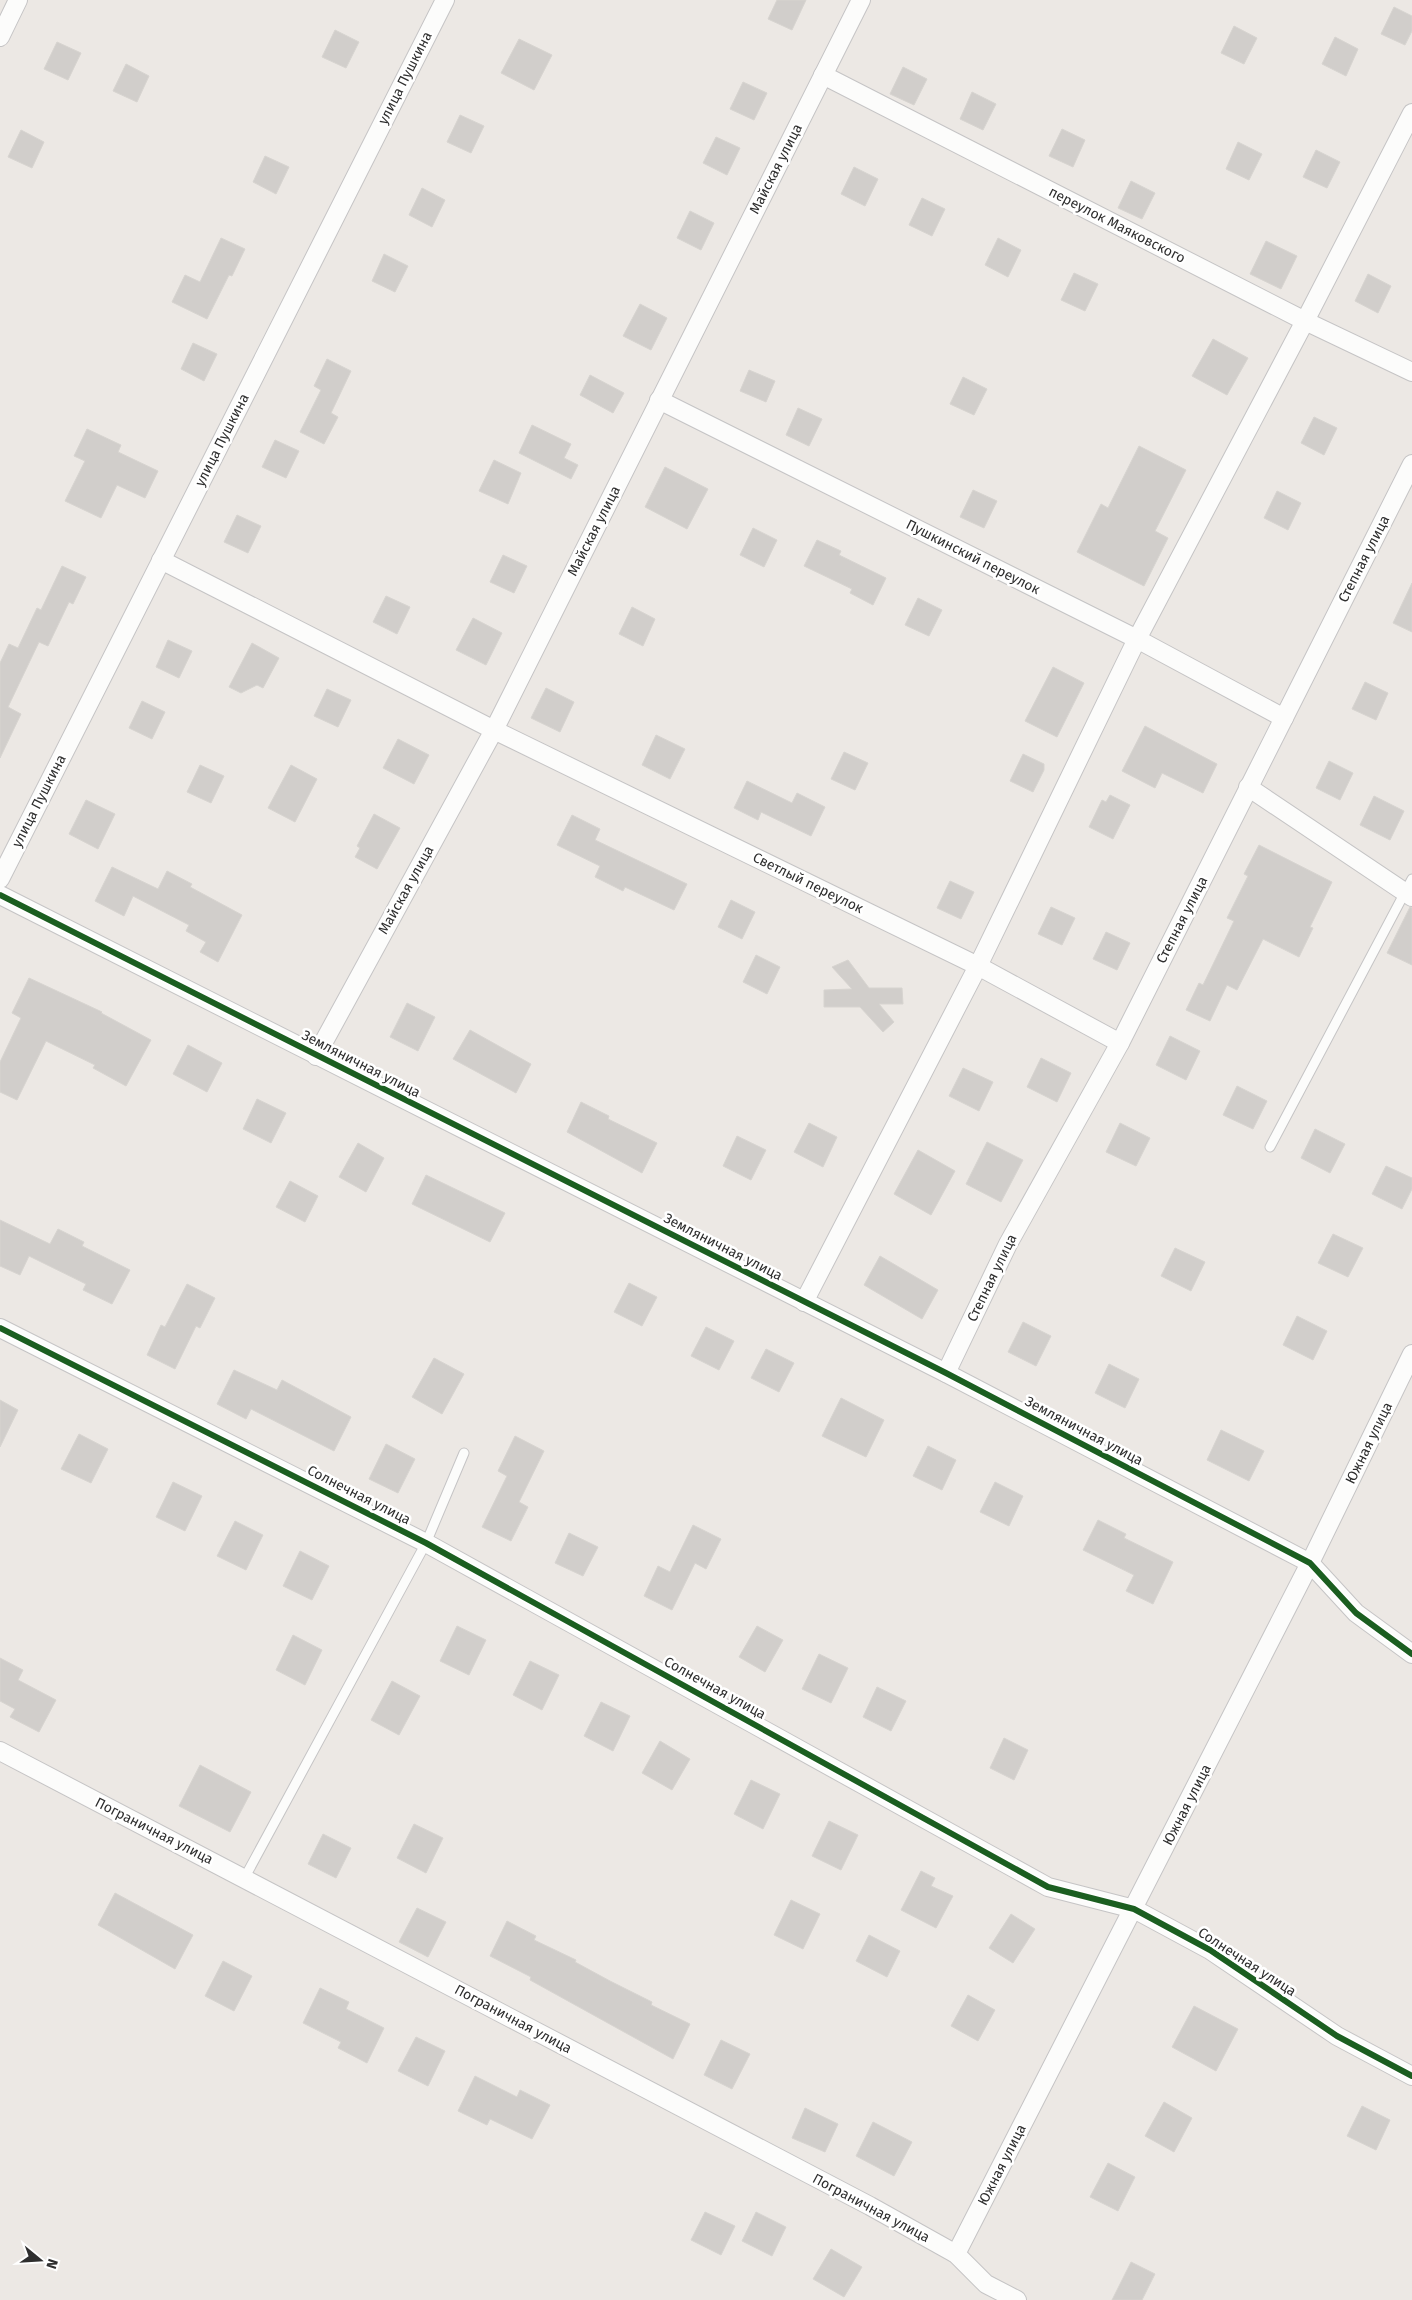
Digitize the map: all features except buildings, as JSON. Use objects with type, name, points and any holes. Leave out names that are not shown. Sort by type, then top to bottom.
[{"type":"street","points":[[0,37],[18,0]]},
{"type":"street","name":"улица Пушкина","points":[[0,879],[445,0]]},
{"type":"street","name":"Майская улица","points":[[316,1056],[494,730],[861,0]]},
{"type":"street","name":"переулок Маяковского","points":[[823,75],[1305,321],[1412,372]]},
{"type":"street","points":[[804,1302],[978,966],[1137,639],[1305,321],[1412,113]]},
{"type":"street","name":"Пушкинский переулок","points":[[659,400],[1137,639],[1284,718]]},
{"type":"street","name":"Степная улица","points":[[946,1373],[1008,1244],[1120,1043],[1412,464]]},
{"type":"street","name":"Светлый переулок","points":[[161,560],[494,730],[978,966],[1120,1043]]},
{"type":"street","points":[[1248,787],[1410,890]]},
{"type":"street","name":"Земляничная улица","points":[[0,895],[946,1373],[1310,1563],[1356,1613],[1412,1654]]},
{"type":"street","name":"Солнечная улица","points":[[0,1328],[426,1542],[1048,1887],[1134,1909],[1210,1950],[1337,2036],[1412,2076]]},
{"type":"street","name":"Южная улица","points":[[956,2254],[1310,1563],[1412,1354]]},
{"type":"street","name":"Пограничная улица","points":[[0,1751],[245,1877],[956,2254],[986,2284],[1017,2300]]},
{"type":"lane","points":[[1270,1147],[1410,890]]},
{"type":"lane","points":[[245,1877],[426,1542],[464,1453]]},
{"type":"cycle path","points":[[0,895],[946,1373],[1310,1563],[1356,1613],[1412,1654]]},
{"type":"cycle path","points":[[0,1328],[426,1543],[1048,1887],[1134,1909],[1210,1950],[1337,2036],[1412,2076]]}]
